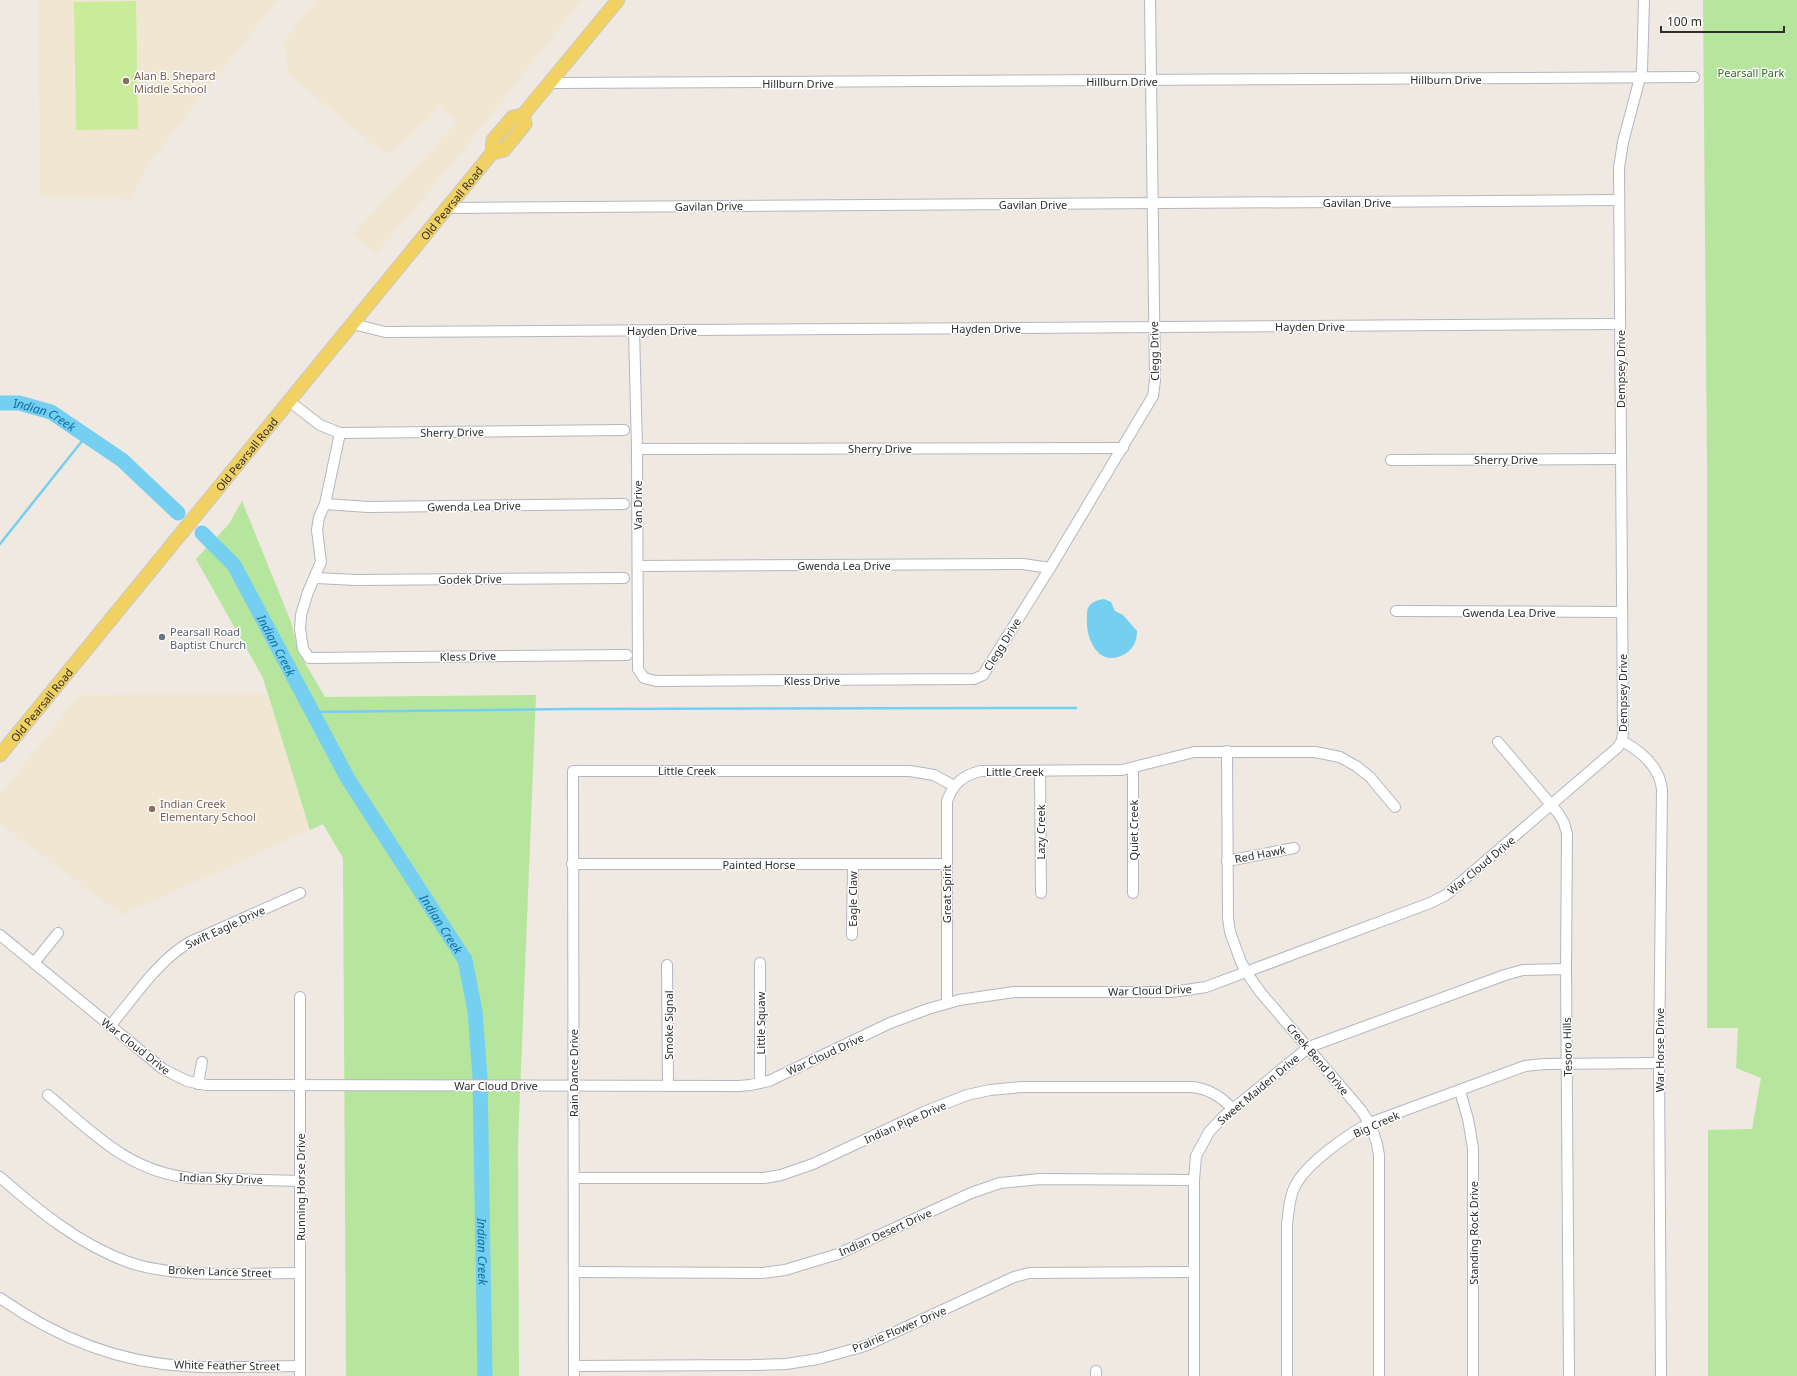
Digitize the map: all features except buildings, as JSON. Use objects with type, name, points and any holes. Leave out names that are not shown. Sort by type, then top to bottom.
[{"type":"main road","name":"Old Pearsall Road","points":[[0,755],[492,153],[504,150],[525,124],[523,115],[618,0]]},
{"type":"street","name":"Clegg Drive","points":[[980,676],[983,675],[1050,568],[1153,396],[1156,380],[1152,204],[1150,0]]},
{"type":"street","name":"Dempsey Drive","points":[[1622,741],[1624,732],[1620,459],[1619,168],[1623,142],[1640,77],[1644,53],[1644,0]]},
{"type":"street","name":"Hillburn Drive","points":[[550,83],[1694,77]]},
{"type":"street","name":"Gavilan Drive","points":[[448,208],[1619,200]]},
{"type":"street","name":"Hayden Drive","points":[[353,324],[385,332],[1620,324]]},
{"type":"street","name":"Van Drive","points":[[634,330],[637,449],[638,669],[644,678]]},
{"type":"street","name":"Sherry Drive","points":[[289,401],[320,425],[340,433],[624,430]]},
{"type":"street","points":[[316,578],[322,562],[317,530],[319,517],[326,504],[340,433]]},
{"type":"street","name":"Sherry Drive","points":[[637,449],[1123,448]]},
{"type":"street","name":"Sherry Drive","points":[[1391,460],[1620,459]]},
{"type":"street","name":"Gwenda Lea Drive","points":[[326,504],[368,507],[624,504]]},
{"type":"street","name":"Gwenda Lea Drive","points":[[638,566],[1023,564],[1050,568]]},
{"type":"street","name":"Godek Drive","points":[[316,578],[356,580],[624,578]]},
{"type":"street","name":"Kless Drive","points":[[316,578],[308,592],[301,615],[300,629],[303,649],[309,658],[627,655]]},
{"type":"street","name":"Gwenda Lea Drive","points":[[1396,611],[1622,612]]},
{"type":"street","name":"Kless Drive","points":[[644,678],[656,680],[974,679],[980,676]]},
{"type":"street","name":"War Cloud Drive","points":[[0,935],[163,1069],[179,1078],[198,1084],[300,1086],[573,1084],[739,1086],[760,1084],[890,1023],[947,1003],[1014,992],[1172,992],[1206,987],[1430,903],[1446,895],[1617,748],[1622,741]]},
{"type":"street","name":"War Horse Drive","points":[[1622,741],[1634,748],[1658,774],[1662,789],[1659,1063],[1661,1376]]},
{"type":"street","name":"Tesoro Hills","points":[[1498,742],[1564,823],[1567,834],[1566,969],[1568,1064],[1569,1376]]},
{"type":"street","name":"Creek Bend Drive","points":[[1226,751],[1228,918],[1234,944],[1246,972],[1261,993],[1309,1047],[1370,1124],[1376,1138],[1379,1155],[1379,1376]]},
{"type":"street","name":"Little Creek","points":[[572,770],[910,771],[934,775],[954,786],[966,776],[981,771],[1102,771],[1133,768],[1181,754],[1194,752],[1315,752],[1332,755],[1348,761],[1363,771],[1395,807]]},
{"type":"street","name":"Quiet Creek","points":[[1133,768],[1133,893]]},
{"type":"street","name":"Rain Dance Drive","points":[[572,770],[574,1371]]},
{"type":"street","name":"Lazy Creek","points":[[1040,771],[1041,893]]},
{"type":"street","name":"Great Spirit","points":[[947,1003],[947,801],[954,786]]},
{"type":"street","name":"Red Hawk","points":[[1227,861],[1294,848]]},
{"type":"street","name":"Painted Horse","points":[[572,864],[946,864]]},
{"type":"street","name":"Eagle Claw","points":[[852,934],[853,864]]},
{"type":"street","name":"Swift Eagle Drive","points":[[110,1026],[163,963],[176,951],[190,942],[300,893]]},
{"type":"street","points":[[34,963],[58,933]]},
{"type":"street","name":"Little Squaw","points":[[760,963],[760,1084]]},
{"type":"street","name":"Smoke Signal","points":[[667,965],[668,1085]]},
{"type":"street","name":"Sweet Maiden Drive","points":[[1194,1376],[1194,1180],[1196,1156],[1204,1139],[1216,1124],[1309,1047],[1506,975],[1523,970],[1566,969]]},
{"type":"street","name":"Running Horse Drive","points":[[300,997],[300,1371]]},
{"type":"street","points":[[198,1084],[202,1062]]},
{"type":"street","name":"Big Creek","points":[[1287,1376],[1287,1224],[1290,1201],[1295,1186],[1309,1168],[1347,1136],[1370,1124],[1525,1066],[1544,1064],[1659,1063]]},
{"type":"street","name":"Indian Pipe Drive","points":[[574,1178],[750,1179],[781,1175],[813,1164],[924,1112],[967,1095],[1008,1088],[1192,1087],[1202,1088],[1216,1094],[1233,1109]]},
{"type":"street","name":"Standing Rock Drive","points":[[1460,1091],[1468,1120],[1473,1148],[1473,1376]]},
{"type":"street","name":"Indian Sky Drive","points":[[48,1095],[100,1139],[124,1157],[155,1171],[172,1176],[190,1178],[300,1180]]},
{"type":"street","name":"Broken Lance Street","points":[[0,1177],[62,1228],[94,1247],[129,1262],[180,1272],[300,1273]]},
{"type":"street","name":"Indian Desert Drive","points":[[574,1272],[762,1273],[785,1270],[838,1254],[971,1193],[1000,1182],[1040,1179],[1194,1180]]},
{"type":"street","name":"Prairie Flower Drive","points":[[574,1371],[792,1363],[836,1355],[865,1346],[1014,1277],[1029,1273],[1194,1272]]},
{"type":"street","name":"White Feather Street","points":[[0,1298],[23,1315],[53,1331],[85,1344],[137,1360],[183,1366],[300,1371]]},
{"type":"shaded area","name":"Alan B. Shepard Middle School","points":[[38,0],[278,0],[149,163],[131,199],[40,197]]},
{"type":"shaded area","points":[[317,0],[582,0],[450,167],[376,254],[353,234],[457,122],[440,107],[394,152],[382,152],[288,74],[284,41]]},
{"type":"shaded area","name":"Indian Creek Elementary School","points":[[267,694],[310,830],[122,915],[0,824],[0,795],[79,695]]},
{"type":"green space","name":"Pearsall Park","points":[[1703,0],[1797,0],[1797,1376],[1708,1376],[1708,1130],[1752,1129],[1761,1078],[1736,1068],[1738,1028],[1707,1028],[1707,463]]},
{"type":"green space","points":[[136,1],[138,129],[76,130],[74,2]]},
{"type":"green space","points":[[242,501],[291,622],[298,651],[325,697],[536,695],[518,1143],[519,1376],[346,1376],[343,858],[323,824],[310,830],[263,678],[196,559],[229,524]]},
{"type":"water","points":[[1104,599],[1111,602],[1115,611],[1123,615],[1137,631],[1136,641],[1133,647],[1125,654],[1116,658],[1108,658],[1101,655],[1091,642],[1088,634],[1088,608],[1094,602]]},
{"type":"waterway","name":"Indian Creek","points":[[0,403],[19,403],[51,412],[122,460],[178,513]]},
{"type":"waterway","points":[[0,544],[86,436]]},
{"type":"waterway","name":"Indian Creek","points":[[202,533],[234,565],[348,779],[465,960],[475,1011],[480,1077],[485,1376]]},
{"type":"waterway","points":[[313,712],[567,709],[1076,708]]},
{"type":"place","name":"Alan B. Shepard Middle School","points":[[126,81]]},
{"type":"place","name":"Pearsall Road Baptist Church","points":[[162,637]]},
{"type":"place","name":"Indian Creek Elementary School","points":[[152,809]]}]
